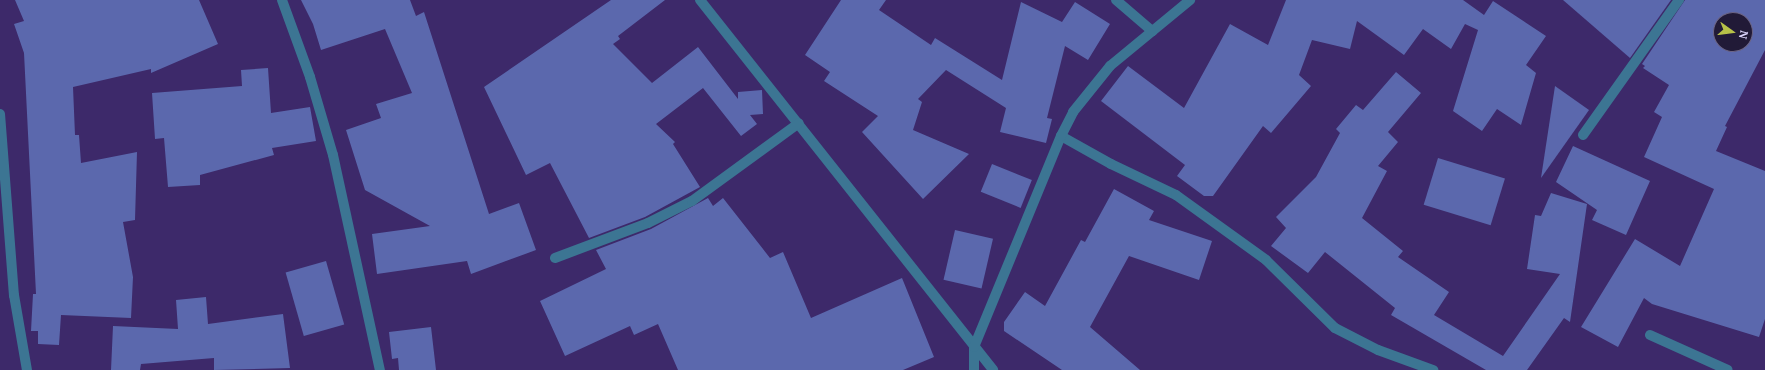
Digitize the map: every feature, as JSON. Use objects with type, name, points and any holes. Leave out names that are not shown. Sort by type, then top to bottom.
[{"type":"street","points":[[282,0],[310,77],[333,155],[380,370]]},
{"type":"street","points":[[700,0],[799,123],[993,370]]},
{"type":"street","points":[[1116,0],[1152,31]]},
{"type":"street","points":[[974,370],[974,347],[1061,136],[1073,112],[1110,66],[1190,0]]},
{"type":"street","points":[[1582,135],[1679,0]]},
{"type":"street","points":[[0,114],[14,295],[27,370]]},
{"type":"street","points":[[555,258],[648,223],[692,201],[799,123]]},
{"type":"street","points":[[1061,136],[1111,164],[1176,195],[1266,260],[1335,328],[1378,350],[1433,370]]},
{"type":"street","points":[[1650,335],[1728,370]]},
{"type":"building","points":[[15,0],[199,0],[218,44],[151,73],[151,69],[73,87],[75,135],[79,135],[81,163],[137,152],[135,220],[123,222],[133,277],[131,318],[61,315],[59,345],[38,344],[38,331],[31,331],[33,294],[36,294],[24,53],[14,24],[24,21]]},
{"type":"building","points":[[301,0],[410,0],[416,16],[424,12],[489,214],[519,203],[536,250],[471,274],[467,261],[377,274],[372,234],[430,226],[365,190],[346,130],[381,118],[376,104],[412,93],[385,29],[321,50],[313,24]]},
{"type":"building","points":[[611,0],[665,0],[618,36],[620,39],[613,44],[652,83],[698,47],[738,99],[738,92],[762,90],[763,114],[750,115],[757,124],[741,136],[703,88],[656,124],[675,142],[673,144],[700,187],[645,217],[589,238],[550,163],[526,175],[484,87]]},
{"type":"building","points":[[841,0],[886,0],[879,10],[931,45],[935,38],[1002,80],[1021,2],[1062,22],[1075,2],[1110,24],[1088,60],[1065,46],[1047,118],[1052,119],[1046,143],[1000,132],[1006,108],[946,70],[918,99],[922,102],[913,130],[969,154],[923,199],[862,132],[878,116],[824,81],[830,72],[805,55]]},
{"type":"building","points":[[1286,0],[1463,0],[1484,15],[1493,1],[1546,36],[1526,65],[1536,73],[1521,125],[1497,109],[1482,131],[1453,111],[1478,30],[1465,24],[1451,49],[1423,29],[1404,55],[1357,21],[1350,49],[1312,40],[1299,75],[1311,86],[1271,133],[1263,126],[1213,196],[1204,196],[1177,176],[1185,165],[1101,101],[1128,66],[1184,108],[1230,24],[1268,45]]},
{"type":"building","points":[[1563,0],[1671,0],[1630,58]]},
{"type":"building","points":[[1685,0],[1765,0],[1765,50],[1725,126],[1727,127],[1716,151],[1765,171],[1765,319],[1759,337],[1652,304],[1644,298],[1618,347],[1581,327],[1635,239],[1680,266],[1714,189],[1644,157],[1662,117],[1654,112],[1669,85],[1643,68],[1645,66],[1642,64]]},
{"type":"building","points":[[268,68],[271,113],[310,107],[316,141],[272,148],[274,155],[200,175],[200,185],[168,187],[164,138],[155,139],[152,93],[242,86],[241,70]]},
{"type":"building","points":[[1396,72],[1421,93],[1388,132],[1398,142],[1378,166],[1387,171],[1362,218],[1403,251],[1398,257],[1449,292],[1434,315],[1503,356],[1560,274],[1527,269],[1535,215],[1541,216],[1551,193],[1587,204],[1570,322],[1564,318],[1527,370],[1486,370],[1391,315],[1395,308],[1325,252],[1308,273],[1271,246],[1286,228],[1276,217],[1316,177],[1340,133],[1336,129],[1356,105],[1363,110]]},
{"type":"building","points":[[1555,86],[1589,110],[1541,178]]},
{"type":"building","points":[[1573,146],[1650,181],[1626,235],[1592,220],[1597,210],[1556,182]]},
{"type":"building","points":[[1438,158],[1505,178],[1491,225],[1424,205]]},
{"type":"building","points":[[992,164],[1032,180],[1021,208],[981,192]]},
{"type":"building","points":[[1114,189],[1154,211],[1149,220],[1212,241],[1199,280],[1129,256],[1090,327],[1140,370],[1062,370],[1004,331],[1004,322],[1025,292],[1045,306],[1081,240],[1085,242]]},
{"type":"building","points":[[708,198],[713,206],[723,198],[770,258],[783,252],[811,318],[902,278],[934,357],[903,370],[678,370],[658,324],[634,335],[630,326],[565,356],[540,301],[606,269],[596,250],[651,229]]},
{"type":"building","points":[[955,230],[993,239],[982,288],[944,280]]},
{"type":"building","points":[[326,261],[344,324],[304,336],[286,273]]},
{"type":"building","points":[[206,297],[208,324],[283,314],[290,368],[214,370],[214,358],[141,364],[140,370],[111,370],[113,326],[178,329],[176,300]]},
{"type":"building","points":[[431,327],[436,370],[399,370],[398,358],[392,359],[389,332]]}]
